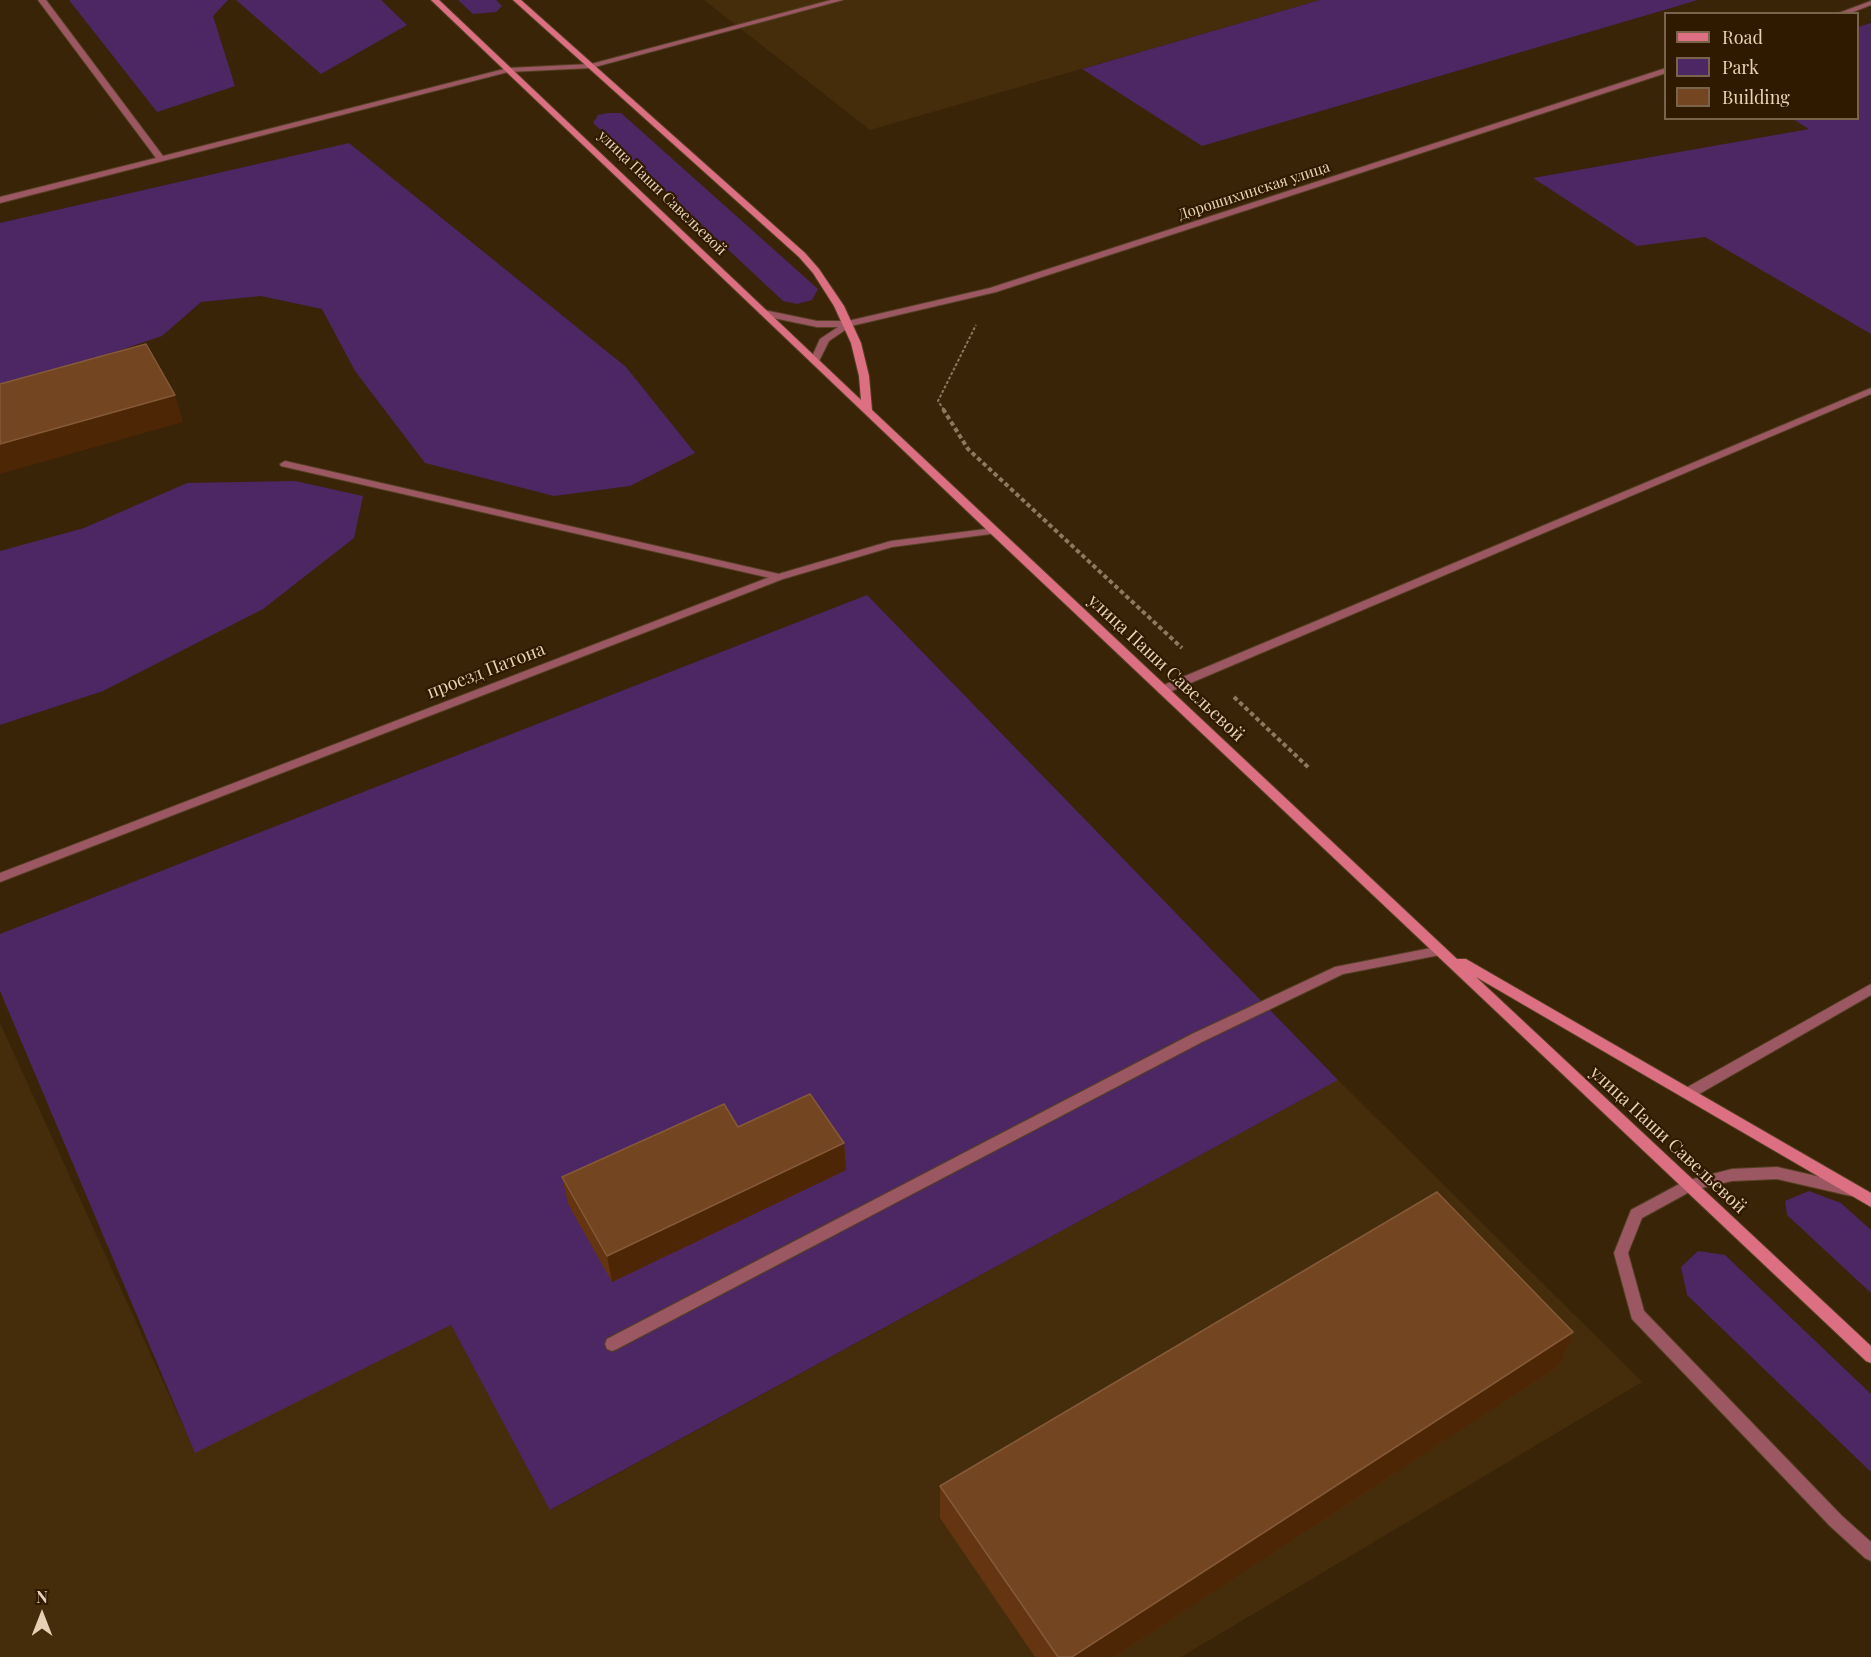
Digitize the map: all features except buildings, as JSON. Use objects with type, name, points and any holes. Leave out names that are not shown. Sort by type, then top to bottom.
[{"type":"street","points":[[42,0],[161,159]]},
{"type":"street","name":"улица Паши Савельевой","points":[[435,0],[994,531],[1871,1356]]},
{"type":"street","points":[[517,0],[802,255],[828,288],[848,324],[860,359],[867,410]]},
{"type":"street","points":[[811,0],[819,5]]},
{"type":"street","points":[[0,200],[508,70],[591,66],[839,0]]},
{"type":"street","points":[[1845,12],[1871,3]]},
{"type":"street","name":"Дорошихинская улица","points":[[848,324],[993,290],[1664,70]]},
{"type":"street","points":[[764,313],[817,324],[848,324]]},
{"type":"street","points":[[815,361],[825,339],[848,324]]},
{"type":"street","points":[[1163,690],[1871,391]]},
{"type":"street","points":[[285,464],[779,578]]},
{"type":"street","name":"проезд Патона","points":[[0,878],[779,578],[891,544],[994,531]]},
{"type":"street","points":[[612,1344],[1197,1038],[1340,970],[1442,951]]},
{"type":"street","name":"улица Паши Савельевой","points":[[1442,951],[1866,1197]]},
{"type":"street","points":[[1689,1094],[1871,989]]},
{"type":"street","points":[[1866,1197],[1777,1173],[1732,1175],[1690,1185],[1636,1214],[1621,1253],[1637,1314],[1836,1521],[1871,1553]]},
{"type":"path","points":[[993,290],[938,401],[968,449],[1309,768]]},
{"type":"shaded area","points":[[704,0],[1320,0],[870,130]]},
{"type":"shaded area","points":[[0,1023],[195,1452],[451,1325],[551,1510],[1338,1080],[1642,1382],[1181,1657],[0,1657]]},
{"type":"green space","points":[[69,0],[228,0],[213,16],[235,86],[157,112]]},
{"type":"green space","points":[[236,0],[381,0],[407,25],[321,74]]},
{"type":"green space","points":[[458,0],[496,0],[502,6],[496,12],[473,14]]},
{"type":"green space","points":[[1320,0],[1698,0],[1202,146],[1082,69]]},
{"type":"green space","points":[[1871,23],[1871,334],[1705,237],[1637,246],[1533,178],[1809,129],[1795,120],[1859,120],[1859,27]]},
{"type":"green space","points":[[621,113],[818,289],[812,300],[797,304],[783,301],[593,123],[598,115]]},
{"type":"green space","points":[[349,143],[626,367],[695,453],[630,486],[554,496],[425,463],[355,371],[322,309],[261,296],[201,302],[162,336],[70,367],[0,395],[0,223]]},
{"type":"green space","points":[[295,481],[363,496],[354,538],[263,609],[103,691],[0,725],[0,551],[84,528],[187,483]]},
{"type":"green space","points":[[867,595],[1338,1080],[550,1510],[451,1325],[195,1453],[0,991],[0,934]]},
{"type":"green space","points":[[1809,1191],[1841,1203],[1871,1230],[1871,1293],[1787,1215],[1785,1201]]},
{"type":"green space","points":[[1698,1251],[1725,1255],[1871,1394],[1871,1472],[1687,1295],[1681,1267]]}]
